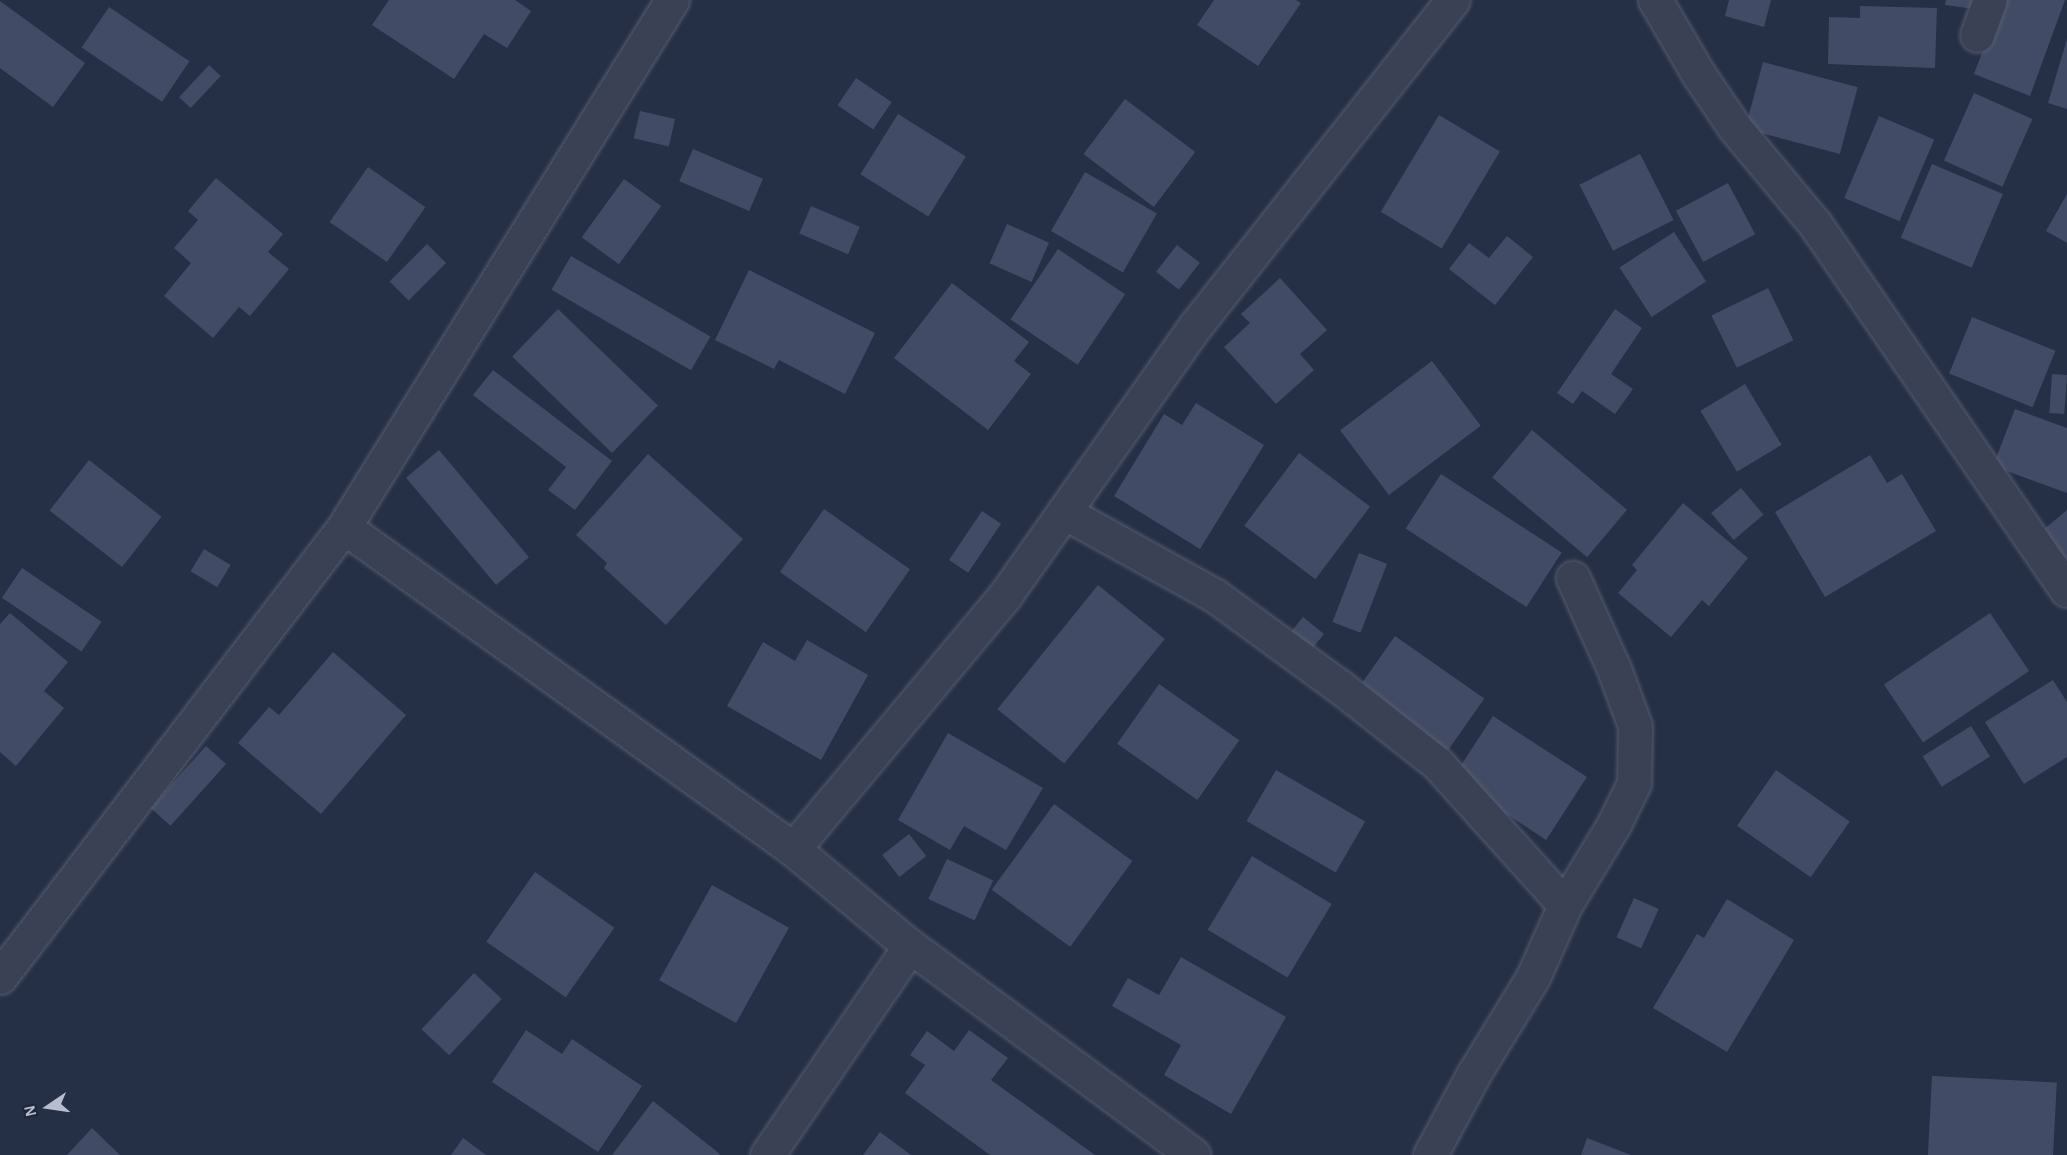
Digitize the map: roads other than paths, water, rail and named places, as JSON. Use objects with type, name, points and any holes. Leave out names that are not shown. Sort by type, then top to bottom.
[{"type":"street","points":[[0,977],[344,527],[672,0]]},
{"type":"street","points":[[794,849],[1006,594],[1196,325],[1453,0]]},
{"type":"street","points":[[1655,0],[1699,75],[1735,128],[1815,224],[2067,590]]},
{"type":"street","points":[[1977,35],[1990,0]]},
{"type":"street","points":[[1064,512],[1214,596],[1339,686],[1437,763],[1565,905]]},
{"type":"street","points":[[344,527],[794,849],[910,946],[1193,1155]]},
{"type":"street","points":[[1430,1155],[1473,1075],[1533,977],[1565,905],[1614,824],[1634,783],[1635,726],[1614,669],[1573,578]]},
{"type":"street","points":[[767,1155],[910,946]]}]
